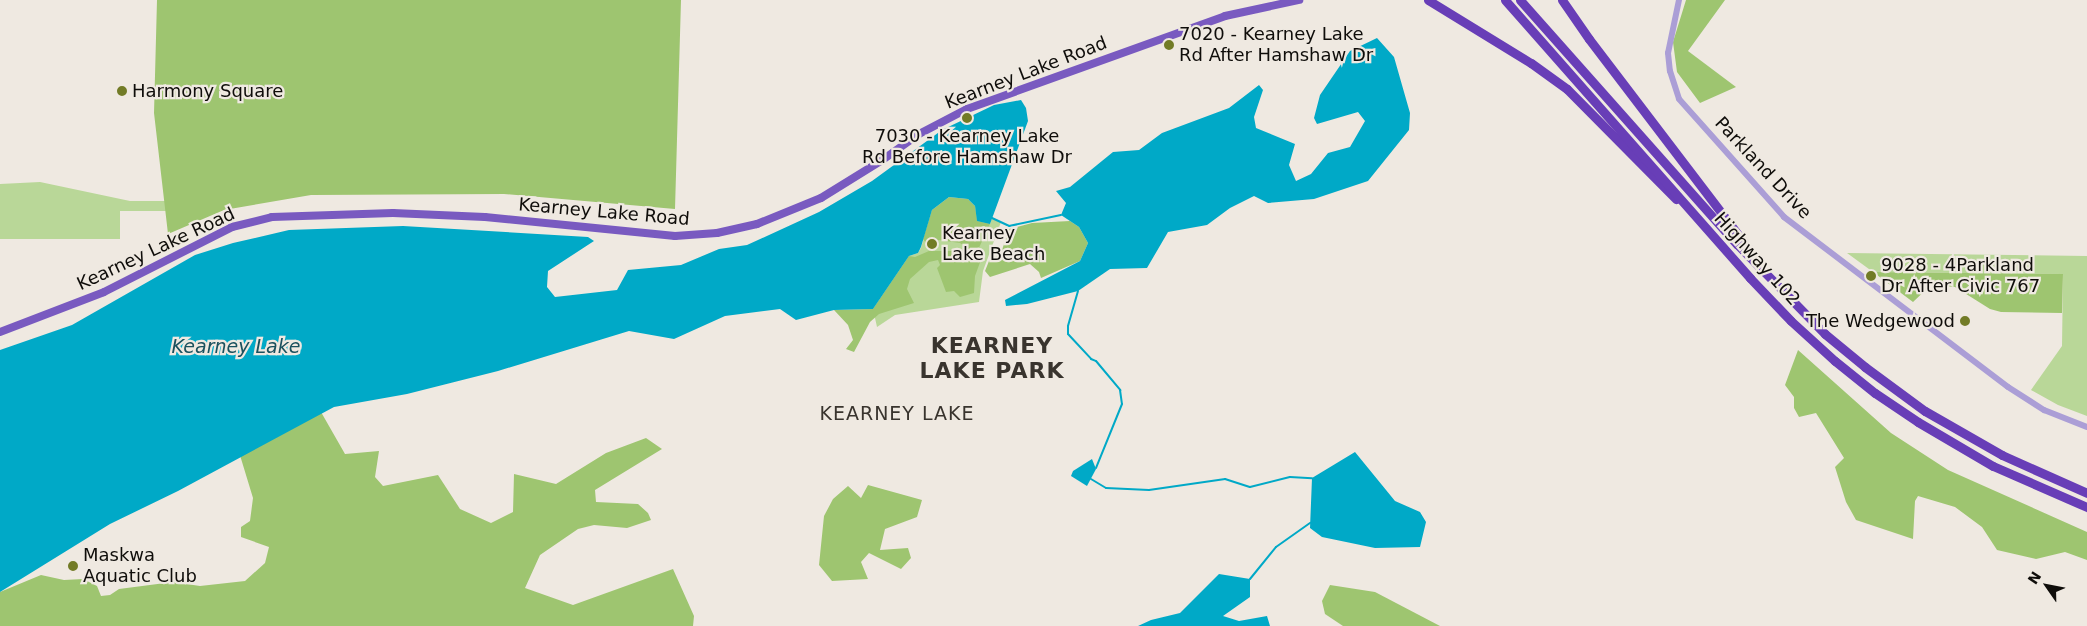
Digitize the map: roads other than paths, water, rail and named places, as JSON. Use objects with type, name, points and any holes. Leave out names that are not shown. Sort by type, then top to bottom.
[{"type":"highway","points":[[1428,0],[1531,63],[1566,90],[1731,256]]},
{"type":"highway","name":"Highway 102","points":[[1506,0],[1731,256],[1791,321],[1875,393],[1918,422],[1993,466],[2087,507]]},
{"type":"highway","name":"Highway 102","points":[[1520,0],[1774,282],[1825,334],[1925,412],[2002,455],[2087,493]]},
{"type":"highway","points":[[1562,0],[1589,40],[1774,282]]},
{"type":"main road","name":"Kearney Lake Road","points":[[0,332],[104,292],[226,230],[272,217],[393,213],[476,217],[675,236],[717,233],[756,224],[778,217],[821,198],[881,161],[919,134],[966,109],[1225,16],[1299,0]]},
{"type":"street","name":"Parkland Drive","points":[[1679,0],[1668,53],[1670,71],[1679,99],[1784,217],[2008,387],[2044,410],[2087,427]]},
{"type":"water","points":[[1377,38],[1394,57],[1410,113],[1409,130],[1368,181],[1314,199],[1268,203],[1254,196],[1230,208],[1207,225],[1168,232],[1147,268],[1110,269],[1078,291],[1027,304],[1006,306],[1005,300],[1080,261],[1088,243],[1079,227],[1061,215],[1066,203],[1056,191],[1070,187],[1113,152],[1139,150],[1162,133],[1229,108],[1259,85],[1263,90],[1254,117],[1256,128],[1295,144],[1289,165],[1296,181],[1311,174],[1328,153],[1350,147],[1365,121],[1358,112],[1317,124],[1314,118],[1320,95],[1350,51]]},
{"type":"water","name":"Kearney Lake","points":[[1021,100],[1026,108],[1028,121],[990,224],[977,221],[975,206],[968,199],[949,197],[932,210],[918,253],[909,256],[873,309],[834,310],[796,320],[780,309],[725,316],[674,339],[629,331],[498,371],[407,394],[334,407],[178,491],[110,524],[0,592],[0,350],[72,325],[195,255],[233,243],[289,230],[403,226],[588,237],[594,241],[548,271],[547,287],[555,297],[617,290],[628,270],[681,265],[719,249],[747,245],[819,212],[872,181],[942,130],[994,105]]},
{"type":"water","points":[[1355,452],[1395,501],[1420,512],[1426,522],[1420,547],[1375,548],[1322,537],[1310,528],[1312,478]]},
{"type":"water","points":[[1092,459],[1096,469],[1087,486],[1071,476],[1073,471]]},
{"type":"water","points":[[1219,574],[1250,579],[1250,597],[1223,616],[1239,621],[1267,616],[1270,626],[1138,626],[1151,620],[1180,613]]},
{"type":"waterway","points":[[992,218],[1009,226],[1061,215]]},
{"type":"waterway","points":[[1078,291],[1068,326],[1068,334],[1091,359],[1096,361],[1120,390],[1122,404],[1096,468]]},
{"type":"waterway","points":[[1091,479],[1106,488],[1149,490],[1225,479],[1250,487],[1290,477],[1312,478]]},
{"type":"waterway","points":[[1250,579],[1276,547],[1310,523]]},
{"type":"place","name":"7020 - Kearney Lake Rd After Hamshaw Dr","points":[[1169,45]]},
{"type":"place","name":"Harmony Square","points":[[122,91]]},
{"type":"place","name":"7030 - Kearney Lake Rd Before Hamshaw Dr","points":[[967,118]]},
{"type":"place","name":"Kearney Lake Beach","points":[[932,244]]},
{"type":"place","name":"9028 - 4Parkland Dr After Civic 767","points":[[1871,276]]},
{"type":"place","name":"The Wedgewood","points":[[1965,321]]},
{"type":"place","name":"Maskwa Aquatic Club","points":[[73,566]]},
{"type":"district","name":"KEARNEY LAKE PARK","points":[[992,358]]},
{"type":"district","name":"KEARNEY LAKE","points":[[897,414]]}]
